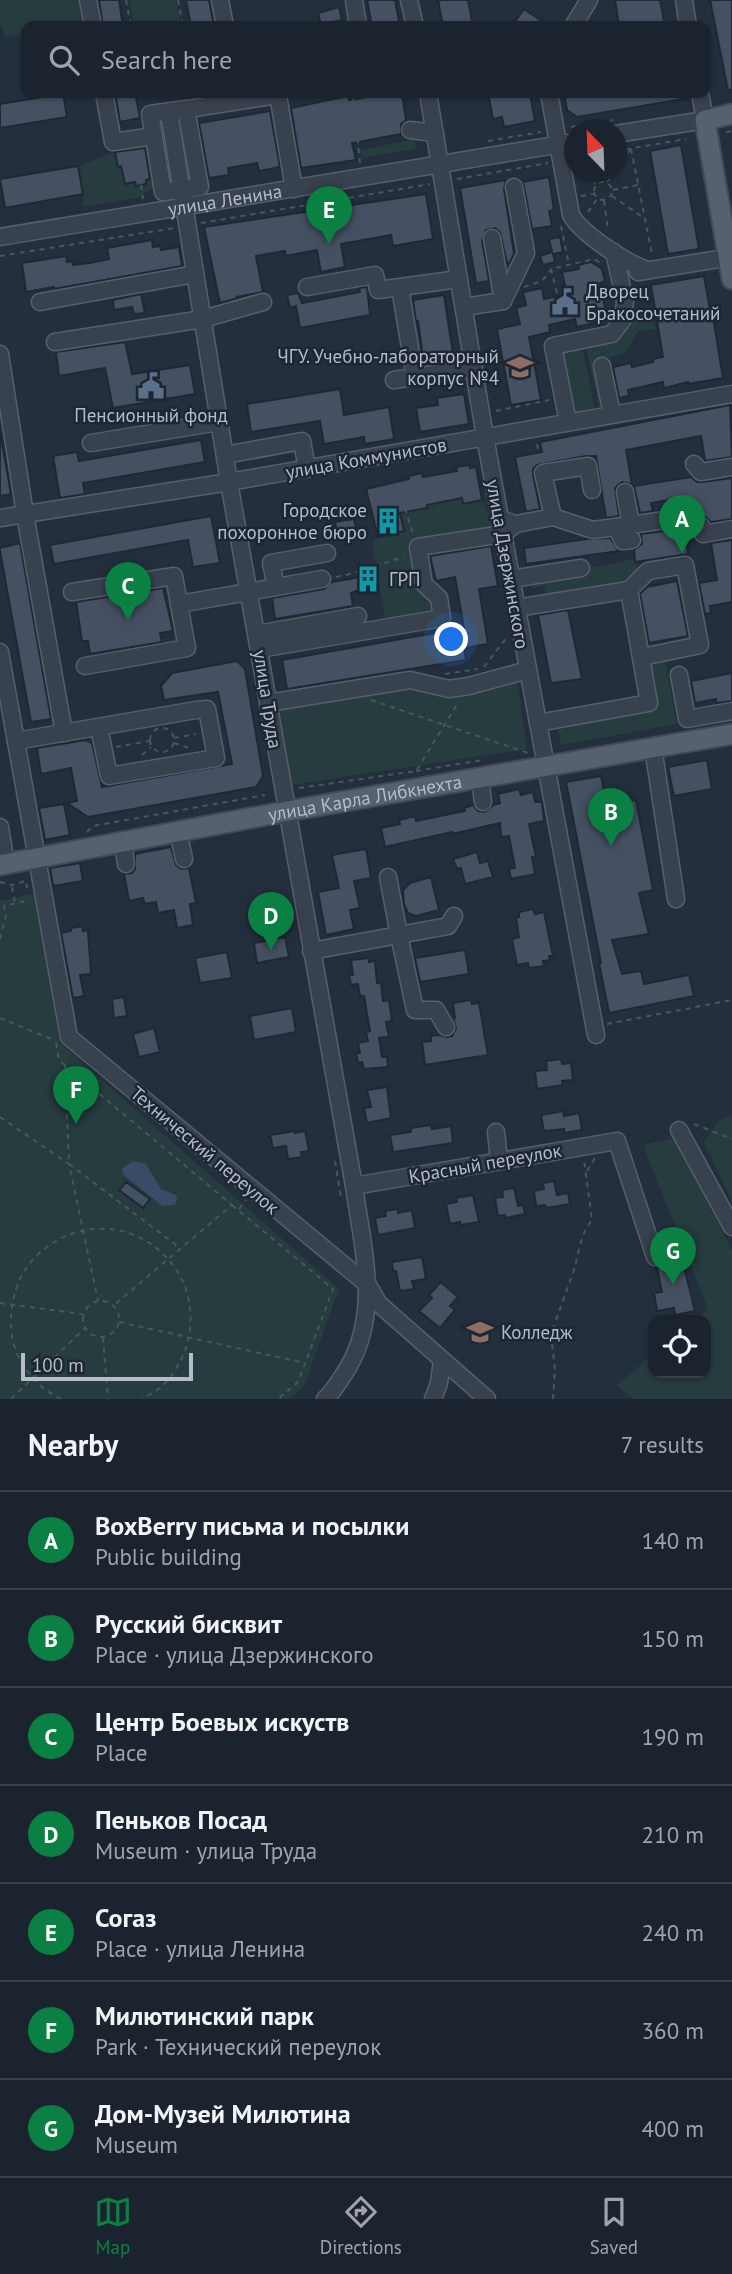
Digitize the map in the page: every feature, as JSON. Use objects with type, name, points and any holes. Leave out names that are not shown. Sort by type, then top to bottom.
[{"type":"main road","points":[[729,123],[705,120],[732,279]]},
{"type":"main road","name":"улица Карла Либкнехта","points":[[2,871],[36,859],[178,831],[732,734]]},
{"type":"street","points":[[88,0],[92,21]]},
{"type":"street","points":[[220,0],[224,21]]},
{"type":"street","points":[[354,0],[357,21]]},
{"type":"street","points":[[409,0],[414,21]]},
{"type":"street","points":[[576,21],[589,0]]},
{"type":"street","points":[[684,0],[687,21]]},
{"type":"street","points":[[105,98],[113,142],[154,136]]},
{"type":"street","points":[[186,109],[200,187],[163,192],[150,114],[233,98]]},
{"type":"street","points":[[279,98],[294,189]]},
{"type":"street","name":"улица Дзержинского","points":[[429,98],[485,437],[506,526],[511,579],[545,766],[601,1029]]},
{"type":"street","points":[[550,98],[571,215],[578,226],[609,255],[635,266],[651,269]]},
{"type":"street","points":[[627,132],[705,120],[701,98]]},
{"type":"street","name":"улица Труда","points":[[186,109],[169,112],[229,482],[354,1186],[368,1285],[366,1317],[354,1360],[325,1399]]},
{"type":"street","points":[[410,130],[435,133]]},
{"type":"street","name":"улица Ленина","points":[[1,234],[294,189],[442,173],[559,153],[564,150]]},
{"type":"street","points":[[505,297],[526,253],[514,187]]},
{"type":"street","points":[[492,238],[505,297]]},
{"type":"street","points":[[568,422],[553,346],[612,334],[623,319],[625,301],[619,276],[609,255]]},
{"type":"street","points":[[619,276],[730,257]]},
{"type":"street","points":[[40,302],[195,274]]},
{"type":"street","points":[[307,287],[351,284],[375,275],[378,290],[459,279]]},
{"type":"street","points":[[400,288],[415,377]]},
{"type":"street","points":[[464,307],[505,297]]},
{"type":"street","points":[[55,342],[203,318],[263,302]]},
{"type":"street","points":[[0,354],[64,733]]},
{"type":"street","points":[[601,366],[612,414]]},
{"type":"street","points":[[394,380],[474,368]]},
{"type":"street","name":"улица Коммунистов","points":[[0,518],[307,469],[732,394]]},
{"type":"street","points":[[91,443],[219,422]]},
{"type":"street","points":[[225,455],[302,441],[307,469]]},
{"type":"street","points":[[694,464],[701,472],[732,467]]},
{"type":"street","points":[[553,517],[544,473],[588,466],[592,489]]},
{"type":"street","points":[[625,492],[627,531]]},
{"type":"street","points":[[258,641],[442,618],[439,598],[424,584],[418,551],[506,526],[553,517],[593,530],[627,531],[672,519],[673,526]]},
{"type":"street","points":[[702,527],[704,534],[732,529]]},
{"type":"street","points":[[276,587],[271,563],[327,553]]},
{"type":"street","points":[[516,608],[629,590],[648,571],[685,565],[700,645],[642,657]]},
{"type":"street","points":[[511,579],[582,568]]},
{"type":"street","points":[[72,592],[174,576],[187,648],[85,666]]},
{"type":"street","points":[[179,604],[322,579]]},
{"type":"street","points":[[538,723],[649,703],[629,590]]},
{"type":"street","points":[[258,641],[358,616]]},
{"type":"street","name":"Технический переулок","points":[[0,652],[69,1037],[368,1285],[379,1304],[487,1399]]},
{"type":"street","points":[[268,703],[410,680],[449,689],[528,670]]},
{"type":"street","points":[[679,675],[687,719],[732,711]]},
{"type":"street","points":[[16,741],[207,709],[216,758],[109,776],[100,727]]},
{"type":"street","points":[[653,747],[676,899]]},
{"type":"street","points":[[480,778],[483,802]]},
{"type":"street","points":[[0,827],[2,871]]},
{"type":"street","points":[[178,831],[184,859]]},
{"type":"street","points":[[123,842],[126,864]]},
{"type":"street","points":[[388,877],[415,1010],[436,1010],[446,1027]]},
{"type":"street","points":[[311,951],[448,926],[454,916]]},
{"type":"street","points":[[687,1127],[732,1227]]},
{"type":"street","points":[[496,1132],[499,1161]]},
{"type":"street","name":"Красный переулок","points":[[354,1186],[617,1141],[655,1257]]},
{"type":"street","points":[[433,1399],[439,1384],[442,1360]]},
{"type":"path","points":[[126,0],[130,21]]},
{"type":"path","points":[[178,0],[182,21]]},
{"type":"path","points":[[353,98],[360,164]]},
{"type":"path","points":[[729,123],[732,131]]},
{"type":"path","points":[[627,150],[686,139]]},
{"type":"path","points":[[627,155],[631,149]]},
{"type":"path","points":[[631,149],[645,218],[651,269]]},
{"type":"path","points":[[0,256],[188,226],[442,173],[559,153]]},
{"type":"path","points":[[591,182],[596,185]]},
{"type":"path","points":[[598,199],[593,190],[601,182]]},
{"type":"path","points":[[598,199],[604,200],[611,195],[612,190],[607,182]]},
{"type":"path","points":[[141,185],[143,200]]},
{"type":"path","points":[[612,190],[638,185]]},
{"type":"path","points":[[611,195],[645,218]]},
{"type":"path","points":[[578,226],[598,199]]},
{"type":"path","points":[[505,297],[542,281],[551,269],[609,255],[604,200]]},
{"type":"path","points":[[551,269],[557,293]]},
{"type":"path","points":[[495,411],[552,399]]},
{"type":"path","points":[[322,579],[354,574],[418,551],[405,508]]},
{"type":"path","points":[[350,689],[351,694],[529,753],[517,755]]},
{"type":"path","points":[[160,728],[169,731],[173,738],[171,747],[163,752],[154,749],[150,741],[152,733],[160,728]]},
{"type":"path","points":[[173,738],[211,730]]},
{"type":"path","points":[[104,750],[150,741]]},
{"type":"path","points":[[416,771],[491,759]]},
{"type":"path","points":[[81,837],[93,826],[265,795]]},
{"type":"path","points":[[2,871],[12,885],[15,903]]},
{"type":"path","points":[[0,939],[6,915],[4,906],[30,899],[26,881],[12,885]]},
{"type":"path","points":[[601,1029],[732,1000]]},
{"type":"path","points":[[0,1018],[55,1041],[59,1060],[333,1289],[298,1382],[278,1399]]},
{"type":"path","points":[[65,1065],[69,1164],[98,1301]]},
{"type":"path","points":[[0,1117],[69,1164],[181,1248]]},
{"type":"path","points":[[687,1127],[732,1139]]},
{"type":"path","points":[[553,1399],[555,1370],[551,1334],[585,1230],[592,1220],[581,1147]]},
{"type":"path","points":[[113,1306],[232,1205]]},
{"type":"path","points":[[61,1399],[45,1391],[22,1365],[10,1332],[12,1304],[22,1273],[39,1252],[61,1237],[83,1230],[114,1228],[141,1237],[164,1253],[182,1277],[191,1306],[190,1338],[180,1364],[161,1387],[142,1399]]},
{"type":"path","points":[[98,1301],[104,1301],[117,1310],[118,1322],[113,1332],[103,1336],[90,1333],[85,1328],[83,1314],[89,1306],[98,1301]]},
{"type":"path","points":[[0,1303],[83,1314]]},
{"type":"path","points":[[118,1322],[305,1363]]},
{"type":"path","points":[[11,1399],[85,1328]]},
{"type":"path","points":[[103,1336],[108,1399]]},
{"type":"green space","points":[[0,0],[84,0],[88,21],[21,21],[21,35],[5,38],[0,26]]},
{"type":"green space","points":[[129,0],[176,0],[180,21],[133,21]]},
{"type":"green space","points":[[410,130],[413,131],[416,149],[361,158],[360,150],[411,140]]},
{"type":"green space","points":[[115,152],[125,184],[135,182],[136,186],[146,180],[155,179],[154,187],[138,198],[82,207],[83,194],[78,166]]},
{"type":"green space","points":[[646,311],[654,321],[656,329],[638,331],[624,354],[599,360],[609,411],[600,412],[585,342],[631,312]]},
{"type":"green space","points":[[581,342],[596,413],[571,418],[556,348]]},
{"type":"green space","points":[[462,498],[463,504],[482,500],[496,531],[414,544],[435,601],[437,615],[386,624],[372,543],[378,537],[404,531],[399,509],[405,508],[409,512],[427,508],[427,505]]},
{"type":"green space","points":[[635,559],[637,572],[628,583],[546,596],[545,586],[532,588],[529,576],[584,569]]},
{"type":"green space","points":[[664,656],[677,724],[561,745],[556,721],[653,706],[646,661]]},
{"type":"green space","points":[[517,679],[527,749],[291,785],[274,707],[411,685]]},
{"type":"green space","points":[[35,893],[60,1043],[339,1289],[304,1386],[289,1399],[0,1399],[0,901]]},
{"type":"green space","points":[[732,1115],[732,1202],[704,1142],[719,1121]]},
{"type":"green space","points":[[674,1138],[732,1251],[732,1399],[633,1399],[617,1385],[648,1358],[648,1378],[711,1378],[711,1315],[700,1315],[708,1309],[643,1145]]},
{"type":"water","points":[[133,1161],[146,1164],[161,1189],[176,1195],[175,1205],[162,1206],[124,1175],[122,1169]]},
{"type":"building","points":[[99,0],[119,0],[122,21],[102,21]]},
{"type":"building","points":[[186,0],[209,0],[213,21],[190,21]]},
{"type":"building","points":[[367,0],[395,0],[399,21],[371,21]]},
{"type":"building","points":[[438,0],[468,0],[472,21],[442,21]]},
{"type":"building","points":[[615,0],[660,0],[664,21],[618,21]]},
{"type":"building","points":[[710,0],[732,0],[732,90],[728,90]]},
{"type":"building","points":[[339,7],[342,20],[320,21],[318,13]]},
{"type":"building","points":[[524,9],[542,21],[516,21]]},
{"type":"building","points":[[37,98],[64,98],[67,117],[0,128],[0,104]]},
{"type":"building","points":[[116,98],[136,98],[140,118],[120,122]]},
{"type":"building","points":[[338,98],[403,98],[406,120],[401,124],[401,134],[352,143],[356,160],[301,168],[291,108]]},
{"type":"building","points":[[489,98],[531,98],[535,121],[504,127],[502,117],[493,119]]},
{"type":"building","points":[[565,98],[689,98],[577,117],[567,110]]},
{"type":"building","points":[[270,111],[280,167],[259,171],[257,163],[228,168],[229,175],[209,178],[199,123]]},
{"type":"building","points":[[681,145],[699,249],[668,254],[650,151]]},
{"type":"building","points":[[145,148],[150,179],[146,180],[146,184],[136,186],[135,182],[125,184],[115,152]]},
{"type":"building","points":[[78,166],[83,194],[5,208],[0,179]]},
{"type":"building","points":[[549,177],[554,210],[549,211],[552,226],[532,229],[523,182]]},
{"type":"building","points":[[506,180],[504,189],[514,254],[507,263],[500,232],[495,228],[486,230],[482,240],[489,281],[476,283],[460,188]]},
{"type":"building","points":[[426,194],[433,239],[393,246],[391,235],[341,244],[345,267],[321,272],[317,250],[286,256],[285,251],[256,256],[263,292],[220,303],[204,227]]},
{"type":"building","points":[[560,237],[563,252],[553,254],[555,262],[543,265],[540,256],[552,252],[549,239]]},
{"type":"building","points":[[152,240],[153,247],[160,246],[161,250],[179,247],[182,266],[26,292],[22,263],[66,256],[67,262],[72,261],[73,265],[90,263],[109,259],[107,248]]},
{"type":"building","name":"Дворец Бракосочетаний","points":[[591,262],[602,269],[605,281],[600,283],[606,312],[599,322],[577,327],[575,319],[549,325],[550,332],[529,337],[541,400],[511,405],[497,329],[520,324],[516,308],[526,305],[523,292],[542,288],[544,299],[567,294],[562,272],[579,269],[578,265]]},
{"type":"building","points":[[704,276],[723,378],[664,388],[663,382],[628,390],[629,396],[619,398],[613,367],[631,363],[632,367],[663,357],[651,285]]},
{"type":"building","points":[[367,287],[370,315],[300,328],[296,306],[290,308],[287,295],[298,293],[302,303],[360,292],[359,288]]},
{"type":"building","points":[[141,294],[145,313],[134,314],[132,307],[114,310],[113,300]]},
{"type":"building","points":[[444,295],[454,360],[424,365],[413,300]]},
{"type":"building","points":[[125,342],[132,374],[190,365],[195,394],[113,408],[105,368],[59,376],[56,352]]},
{"type":"building","points":[[340,389],[344,415],[389,407],[394,439],[365,444],[364,437],[324,444],[320,421],[251,432],[247,404]]},
{"type":"building","points":[[464,394],[469,424],[420,432],[416,408],[438,405],[437,398]]},
{"type":"building","points":[[730,405],[732,457],[705,461],[701,436],[626,450],[632,484],[622,482],[615,488],[619,516],[606,518],[596,456],[537,465],[533,469],[533,475],[540,509],[526,512],[515,457],[542,452],[540,442]]},
{"type":"building","points":[[0,432],[11,494],[0,496]]},
{"type":"building","points":[[201,440],[205,462],[83,483],[85,494],[60,498],[53,456],[77,452],[79,461]]},
{"type":"building","points":[[469,465],[470,468],[476,467],[482,500],[463,504],[462,498],[400,513],[404,531],[378,537],[366,489],[409,479],[409,476],[422,473],[423,477],[457,471],[456,467]]},
{"type":"building","points":[[691,477],[697,482],[732,478],[732,519],[711,522],[705,517],[696,518],[692,524],[693,537],[686,538],[688,554],[635,562],[634,550],[642,544],[641,534],[664,531],[675,536],[682,531],[683,525],[676,499],[651,503],[653,511],[640,513],[634,486]]},
{"type":"building","points":[[211,516],[220,563],[193,567],[188,540],[54,564],[50,545]]},
{"type":"building","points":[[354,519],[357,535],[338,539],[335,522]]},
{"type":"building","points":[[610,538],[619,551],[526,564],[524,548]]},
{"type":"building","points":[[732,540],[732,602],[710,606],[711,613],[705,614],[699,583],[717,580],[711,543]]},
{"type":"building","points":[[20,543],[51,719],[31,722],[0,551],[0,548]]},
{"type":"building","points":[[491,546],[498,586],[479,589],[488,644],[464,648],[466,660],[287,689],[282,660],[464,628],[455,577],[436,581],[430,556]]},
{"type":"building","points":[[372,570],[377,584],[351,593],[353,606],[275,619],[272,598],[324,589],[332,582],[361,577],[360,574]]},
{"type":"building","points":[[677,581],[688,636],[649,643],[640,594],[647,587]]},
{"type":"building","points":[[163,588],[173,631],[160,633],[162,642],[90,654],[88,641],[82,641],[76,602]]},
{"type":"building","points":[[568,610],[582,679],[551,683],[538,615]]},
{"type":"building","points":[[237,661],[245,669],[263,776],[256,787],[88,817],[67,803],[77,801],[71,768],[41,774],[37,748],[86,740],[92,743],[102,787],[232,764],[218,692],[164,700],[161,686],[172,673]]},
{"type":"building","points":[[732,673],[732,701],[716,703],[716,699],[695,703],[691,681]]},
{"type":"building","points":[[707,760],[712,789],[674,796],[668,767]]},
{"type":"building","points":[[601,776],[605,797],[620,794],[621,802],[636,800],[653,890],[639,893],[649,934],[612,940],[622,974],[641,971],[644,984],[689,975],[694,996],[609,1013],[566,782]]},
{"type":"building","points":[[519,789],[521,795],[533,792],[535,802],[542,802],[544,821],[529,824],[536,857],[532,857],[535,874],[511,879],[509,869],[515,868],[509,836],[501,837],[500,823],[385,847],[381,828],[400,824],[399,820],[415,816],[416,821],[465,811],[464,808],[473,805],[478,811],[485,812],[500,803],[498,794]]},
{"type":"building","points":[[64,804],[70,835],[45,840],[39,808]]},
{"type":"building","points":[[171,847],[176,865],[181,869],[189,868],[196,903],[190,904],[193,925],[177,928],[174,910],[158,913],[156,902],[145,904],[143,898],[129,901],[124,874],[132,873],[135,869],[135,854]]},
{"type":"building","points":[[366,849],[371,878],[354,881],[360,908],[350,910],[354,929],[326,935],[318,892],[339,888],[332,855]]},
{"type":"building","points":[[477,852],[480,863],[488,861],[493,877],[465,884],[461,868],[457,869],[453,859]]},
{"type":"building","points":[[80,863],[83,881],[53,886],[50,868]]},
{"type":"building","points":[[431,877],[439,910],[416,916],[408,913],[403,890],[410,883]]},
{"type":"building","points":[[533,909],[535,914],[544,912],[553,956],[549,956],[550,960],[543,961],[544,966],[529,968],[528,963],[517,965],[512,939],[519,937],[516,917],[519,917],[519,912]]},
{"type":"building","points":[[82,926],[83,931],[88,930],[91,974],[80,975],[84,996],[73,998],[61,933]]},
{"type":"building","points":[[285,937],[289,957],[257,963],[254,943]]},
{"type":"building","points":[[465,950],[469,974],[420,982],[415,958]]},
{"type":"building","points":[[227,952],[232,978],[200,983],[195,958]]},
{"type":"building","points":[[369,958],[369,962],[375,961],[377,983],[381,983],[383,1001],[389,1000],[392,1021],[386,1022],[389,1037],[379,1038],[382,1057],[387,1057],[388,1067],[364,1069],[362,1062],[358,1063],[356,1053],[360,1053],[358,1043],[368,1041],[366,1032],[370,1031],[364,996],[360,996],[358,984],[351,985],[349,975],[353,975],[351,960]]},
{"type":"building","points":[[124,997],[127,1016],[114,1018],[112,999]]},
{"type":"building","points":[[471,1000],[472,1004],[479,1003],[488,1055],[425,1065],[422,1042],[431,1041],[431,1036],[452,1036],[456,1028],[453,1003]]},
{"type":"building","points":[[292,1008],[296,1032],[254,1040],[250,1016]]},
{"type":"building","points":[[154,1028],[160,1052],[139,1057],[133,1034]]},
{"type":"building","points":[[561,1059],[562,1064],[571,1063],[573,1080],[562,1081],[563,1085],[537,1089],[535,1071],[547,1070],[546,1061]]},
{"type":"building","points":[[387,1087],[391,1118],[367,1123],[364,1108],[371,1107],[367,1090]]},
{"type":"building","points":[[563,1111],[564,1116],[579,1113],[582,1130],[564,1133],[564,1129],[544,1131],[541,1115]]},
{"type":"building","points":[[431,1125],[432,1129],[451,1126],[453,1143],[393,1152],[390,1135]]},
{"type":"building","points":[[305,1131],[309,1151],[301,1152],[302,1157],[288,1159],[286,1146],[273,1148],[270,1135]]},
{"type":"building","points":[[554,1181],[557,1195],[568,1193],[570,1204],[546,1208],[545,1205],[536,1206],[534,1191],[544,1189],[543,1183]]},
{"type":"building","points":[[126,1182],[150,1199],[143,1208],[119,1190]]},
{"type":"building","points":[[514,1188],[518,1206],[523,1205],[525,1214],[505,1218],[505,1215],[498,1216],[495,1198],[503,1197],[502,1190]]},
{"type":"building","points":[[473,1195],[479,1222],[450,1224],[446,1204],[457,1202],[456,1198]]},
{"type":"building","points":[[398,1209],[398,1213],[412,1210],[415,1228],[378,1235],[375,1218],[386,1216],[385,1211]]},
{"type":"building","points":[[422,1257],[426,1279],[412,1281],[414,1289],[400,1291],[392,1262]]},
{"type":"building","points":[[676,1257],[677,1264],[683,1263],[695,1311],[675,1315],[674,1308],[657,1311],[654,1293],[662,1292],[657,1268],[664,1266],[665,1259]]},
{"type":"building","points":[[441,1282],[458,1297],[450,1306],[455,1310],[440,1328],[419,1311],[432,1298],[429,1295]]},
{"type":"place","name":"Согаз","points":[[329,244]]},
{"type":"place","name":"Дворец Бракосочетаний","points":[[565,302]]},
{"type":"place","name":"ЧГУ. Учебно-лабораторный корпус №4","points":[[520,367]]},
{"type":"place","name":"Пенсионный фонд","points":[[151,386]]},
{"type":"place","name":"Городское похоронное бюро","points":[[388,521]]},
{"type":"place","name":"BoxBerry письма и посылки","points":[[682,553]]},
{"type":"place","name":"ГРП","points":[[368,579]]},
{"type":"place","name":"Центр Боевых искуств","points":[[128,620]]},
{"type":"place","name":"Русский бисквит","points":[[611,846]]},
{"type":"place","name":"Пеньков Посад","points":[[271,950]]},
{"type":"place","name":"Милютинский парк","points":[[76,1124]]},
{"type":"place","name":"Дом-Музей Милютина","points":[[673,1285]]},
{"type":"place","name":"Колледж","points":[[480,1332]]}]
